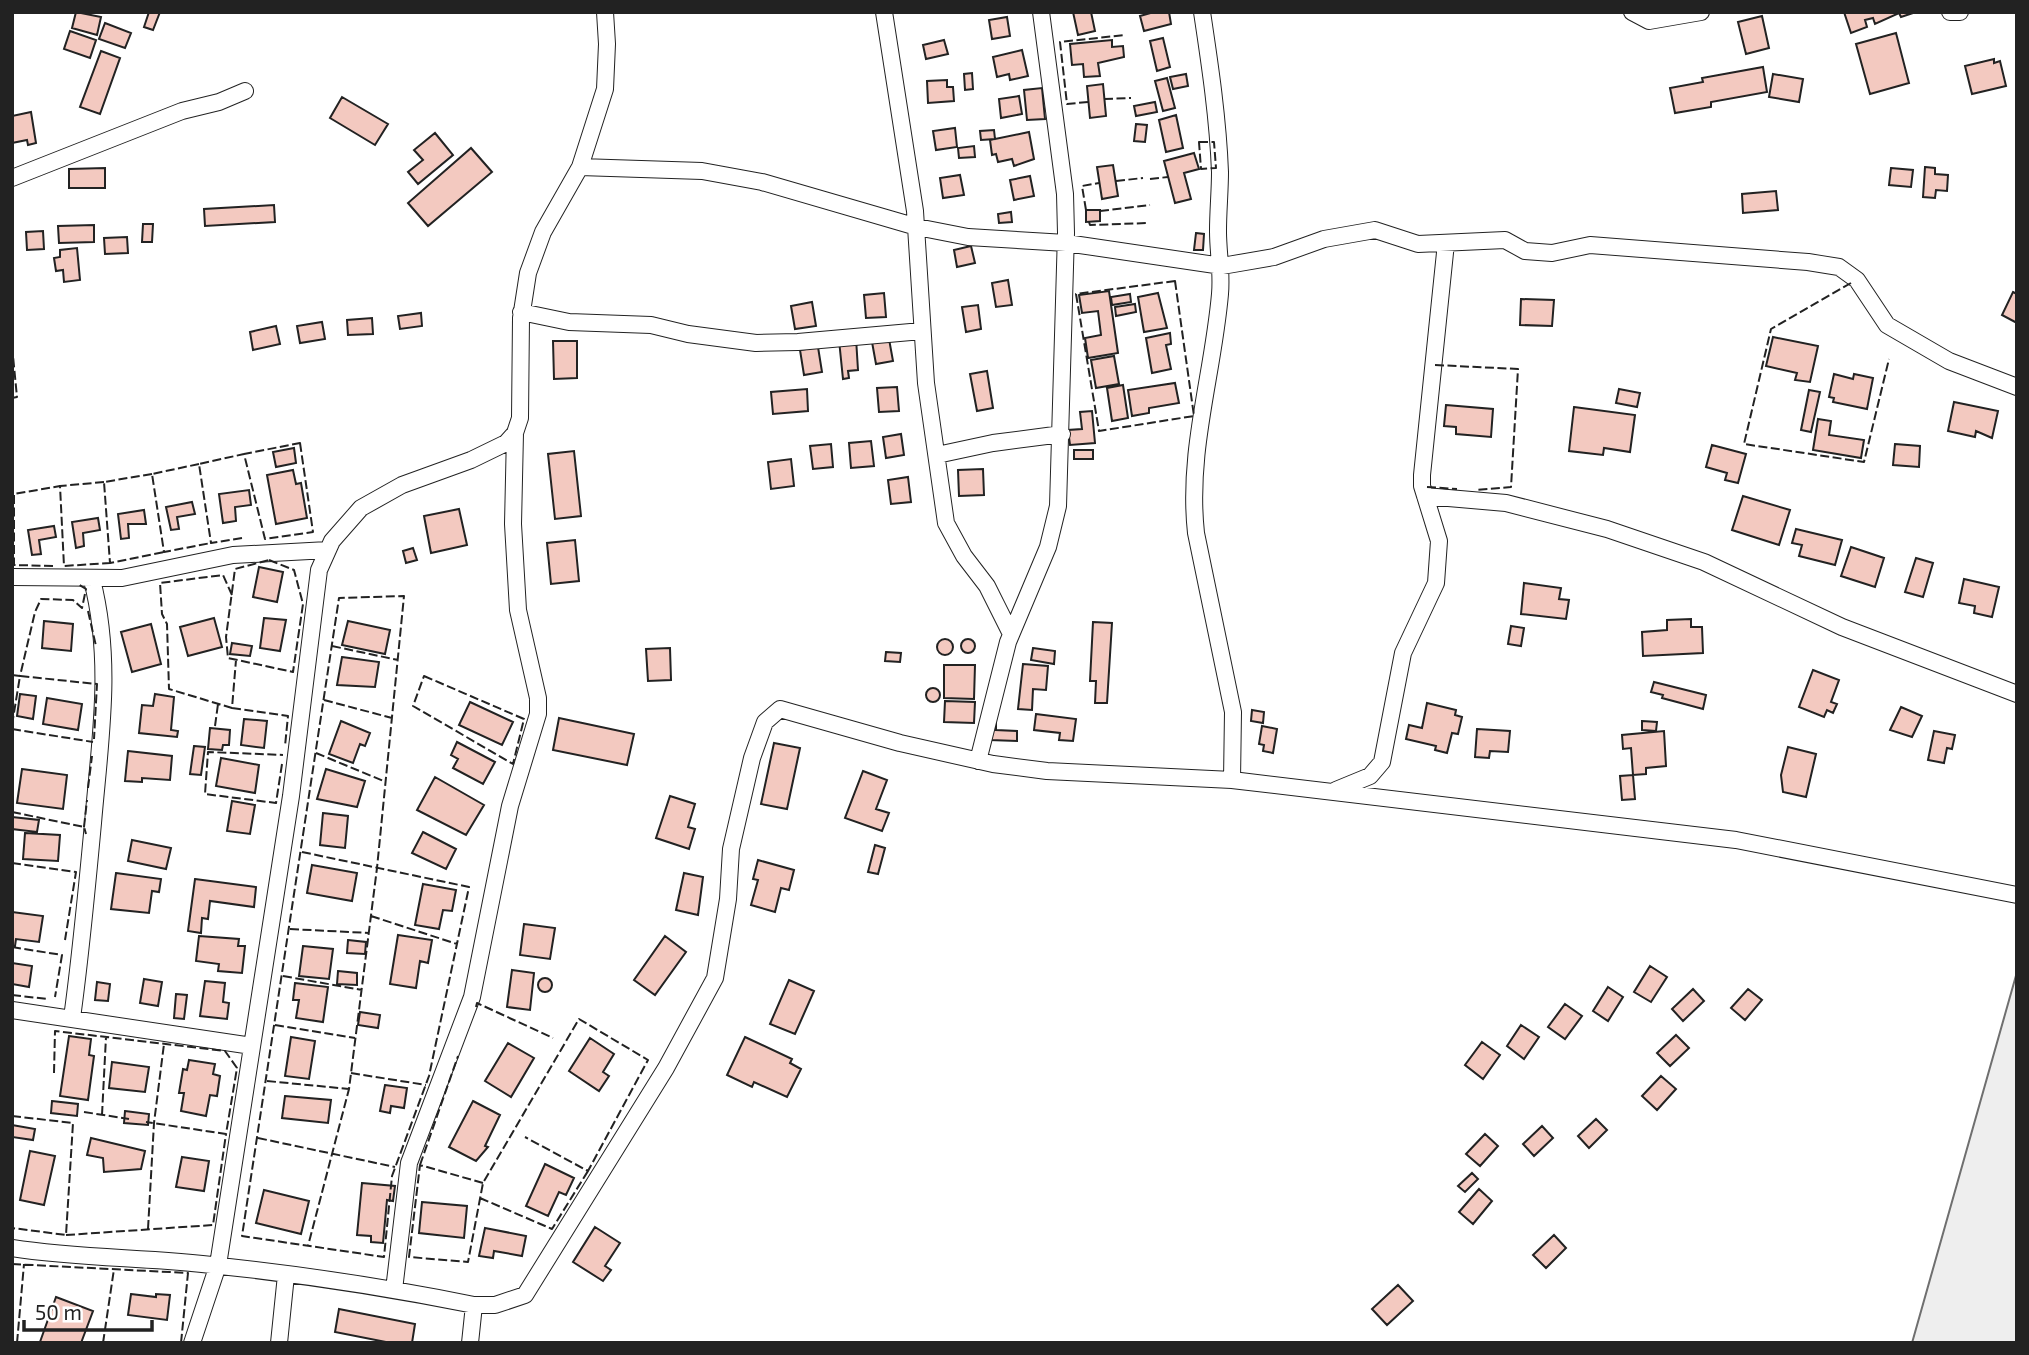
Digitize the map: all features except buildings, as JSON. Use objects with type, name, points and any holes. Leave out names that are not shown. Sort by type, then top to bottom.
[{"type":"street","points":[[394,1290],[409,1163],[472,997],[510,806],[538,714],[538,698],[518,611],[513,524],[515,433],[520,418],[522,392],[521,312],[528,273],[543,232],[580,167],[605,89],[605,12]]},
{"type":"street","points":[[884,12],[917,227],[922,331],[946,523],[964,556],[987,586],[1011,634]]},
{"type":"street","points":[[978,761],[1011,634],[1041,566],[1055,523],[1062,434],[1065,194],[1041,12]]},
{"type":"street","points":[[1202,12],[1217,141],[1218,235],[1222,266],[1215,333],[1192,475],[1193,503],[1196,533],[1233,712],[1232,780]]},
{"type":"street","points":[[1632,12],[1650,21],[1701,12]]},
{"type":"street","points":[[1950,12],[1960,12]]},
{"type":"street","points":[[12,178],[182,111],[219,102],[245,90]]},
{"type":"street","points":[[580,167],[702,172],[762,182],[917,227],[1001,241],[1066,243],[1222,266],[1274,257],[1324,239],[1375,230],[1418,244],[1504,240],[1525,251],[1552,253],[1590,245],[1839,267],[1857,280],[1887,326],[1949,361],[2017,387]]},
{"type":"street","points":[[1334,791],[1370,776],[1382,762],[1406,645],[1436,583],[1439,541],[1424,496],[1422,475],[1446,243]]},
{"type":"street","points":[[521,312],[569,322],[651,325],[709,338],[755,342],[798,342],[922,331]]},
{"type":"street","points":[[192,1343],[218,1265],[291,796],[319,569],[332,541],[362,508],[401,485],[506,443],[515,433]]},
{"type":"street","points":[[937,455],[993,443],[1062,434]]},
{"type":"street","points":[[1424,496],[1506,503],[1608,529],[1704,562],[1842,627],[2017,694]]},
{"type":"street","points":[[12,577],[92,580],[122,578],[233,555],[328,550]]},
{"type":"street","points":[[72,1018],[105,707],[104,648],[92,580]]},
{"type":"street","points":[[12,1248],[49,1254],[218,1265],[394,1290],[474,1305],[495,1305],[525,1295],[666,1068],[715,978],[728,899],[731,849],[752,758],[769,716],[780,709],[978,761],[1047,771],[1232,780],[1737,840],[2016,891]]},
{"type":"street","points":[[12,1010],[251,1046]]},
{"type":"street","points":[[279,1343],[286,1275]]},
{"type":"street","points":[[470,1343],[474,1305]]},
{"type":"shaded area","points":[[2017,972],[2017,1343],[1912,1343]]},
{"type":"fence","points":[[1088,102],[1067,104],[1060,42],[1125,35]]},
{"type":"fence","points":[[1104,99],[1131,98]]},
{"type":"fence","points":[[1199,142],[1214,142],[1216,168],[1201,169],[1199,142]]},
{"type":"fence","points":[[1150,179],[1168,177]]},
{"type":"fence","points":[[1116,181],[1143,178]]},
{"type":"fence","points":[[1086,210],[1082,186],[1099,183]]},
{"type":"fence","points":[[1100,211],[1150,205]]},
{"type":"fence","points":[[1089,222],[1090,225],[1149,223]]},
{"type":"fence","points":[[1175,281],[1194,416],[1099,431],[1076,294],[1175,281]]},
{"type":"fence","points":[[1851,283],[1771,329],[1744,444],[1864,462],[1889,359]]},
{"type":"fence","points":[[12,346],[17,397],[12,398]]},
{"type":"fence","points":[[1435,365],[1518,369],[1511,487],[1475,490]]},
{"type":"fence","points":[[300,443],[313,532],[265,539],[244,454],[300,443]]},
{"type":"fence","points":[[242,538],[211,543],[199,464],[244,454]]},
{"type":"fence","points":[[199,464],[152,474],[164,552],[211,543]]},
{"type":"fence","points":[[152,474],[104,482],[110,563],[164,552]]},
{"type":"fence","points":[[104,482],[60,486],[64,566],[110,563]]},
{"type":"fence","points":[[53,566],[14,565],[14,494],[60,486]]},
{"type":"fence","points":[[1427,487],[1457,489]]},
{"type":"fence","points":[[269,560],[294,570],[303,604],[293,672],[228,658],[226,637],[235,569],[269,560]]},
{"type":"fence","points":[[232,595],[223,575],[160,583],[162,614],[167,624],[169,689],[232,708],[236,660]]},
{"type":"fence","points":[[12,675],[20,676],[35,612],[41,599],[73,600],[82,608],[86,589],[78,584]]},
{"type":"fence","points":[[302,852],[469,887],[429,1076],[392,1176],[384,1257],[242,1236],[339,598],[404,596],[377,868],[349,1089],[308,1246]]},
{"type":"fence","points":[[88,611],[96,646]]},
{"type":"fence","points":[[332,646],[398,660]]},
{"type":"fence","points":[[12,725],[20,676],[97,684],[94,739]]},
{"type":"fence","points":[[424,676],[524,719],[513,764],[413,706],[424,676]]},
{"type":"fence","points":[[324,700],[392,718]]},
{"type":"fence","points":[[215,726],[218,704]]},
{"type":"fence","points":[[232,708],[288,716],[285,746]]},
{"type":"fence","points":[[12,729],[93,742]]},
{"type":"fence","points":[[282,764],[276,803],[205,794],[208,752],[283,755]]},
{"type":"fence","points":[[316,753],[386,782]]},
{"type":"fence","points":[[88,788],[92,756]]},
{"type":"fence","points":[[84,827],[87,800]]},
{"type":"fence","points":[[12,812],[84,827],[86,834]]},
{"type":"fence","points":[[12,863],[76,872],[65,940]]},
{"type":"fence","points":[[371,916],[457,944]]},
{"type":"fence","points":[[290,929],[369,933]]},
{"type":"fence","points":[[12,947],[62,955],[55,997]]},
{"type":"fence","points":[[283,976],[362,990]]},
{"type":"fence","points":[[12,995],[47,999]]},
{"type":"fence","points":[[476,1007],[477,1003],[553,1038]]},
{"type":"fence","points":[[483,1183],[420,1165],[409,1257],[468,1262],[483,1183],[579,1019],[648,1060],[588,1171],[525,1137]]},
{"type":"fence","points":[[275,1025],[355,1038]]},
{"type":"fence","points":[[54,1073],[55,1031],[225,1051],[237,1068],[226,1134],[146,1122]]},
{"type":"fence","points":[[102,1115],[106,1037]]},
{"type":"fence","points":[[148,1229],[154,1123],[164,1044]]},
{"type":"fence","points":[[420,1165],[458,1056]]},
{"type":"fence","points":[[351,1073],[426,1085]]},
{"type":"fence","points":[[267,1081],[349,1089]]},
{"type":"fence","points":[[84,1112],[129,1119]]},
{"type":"fence","points":[[12,1116],[73,1123],[66,1235],[12,1228]]},
{"type":"fence","points":[[66,1235],[213,1225],[226,1134]]},
{"type":"fence","points":[[258,1138],[395,1167]]},
{"type":"fence","points":[[480,1198],[552,1229],[588,1171]]},
{"type":"fence","points":[[12,1264],[188,1273],[181,1343]]},
{"type":"fence","points":[[17,1343],[24,1264]]},
{"type":"fence","points":[[103,1343],[114,1269]]}]
